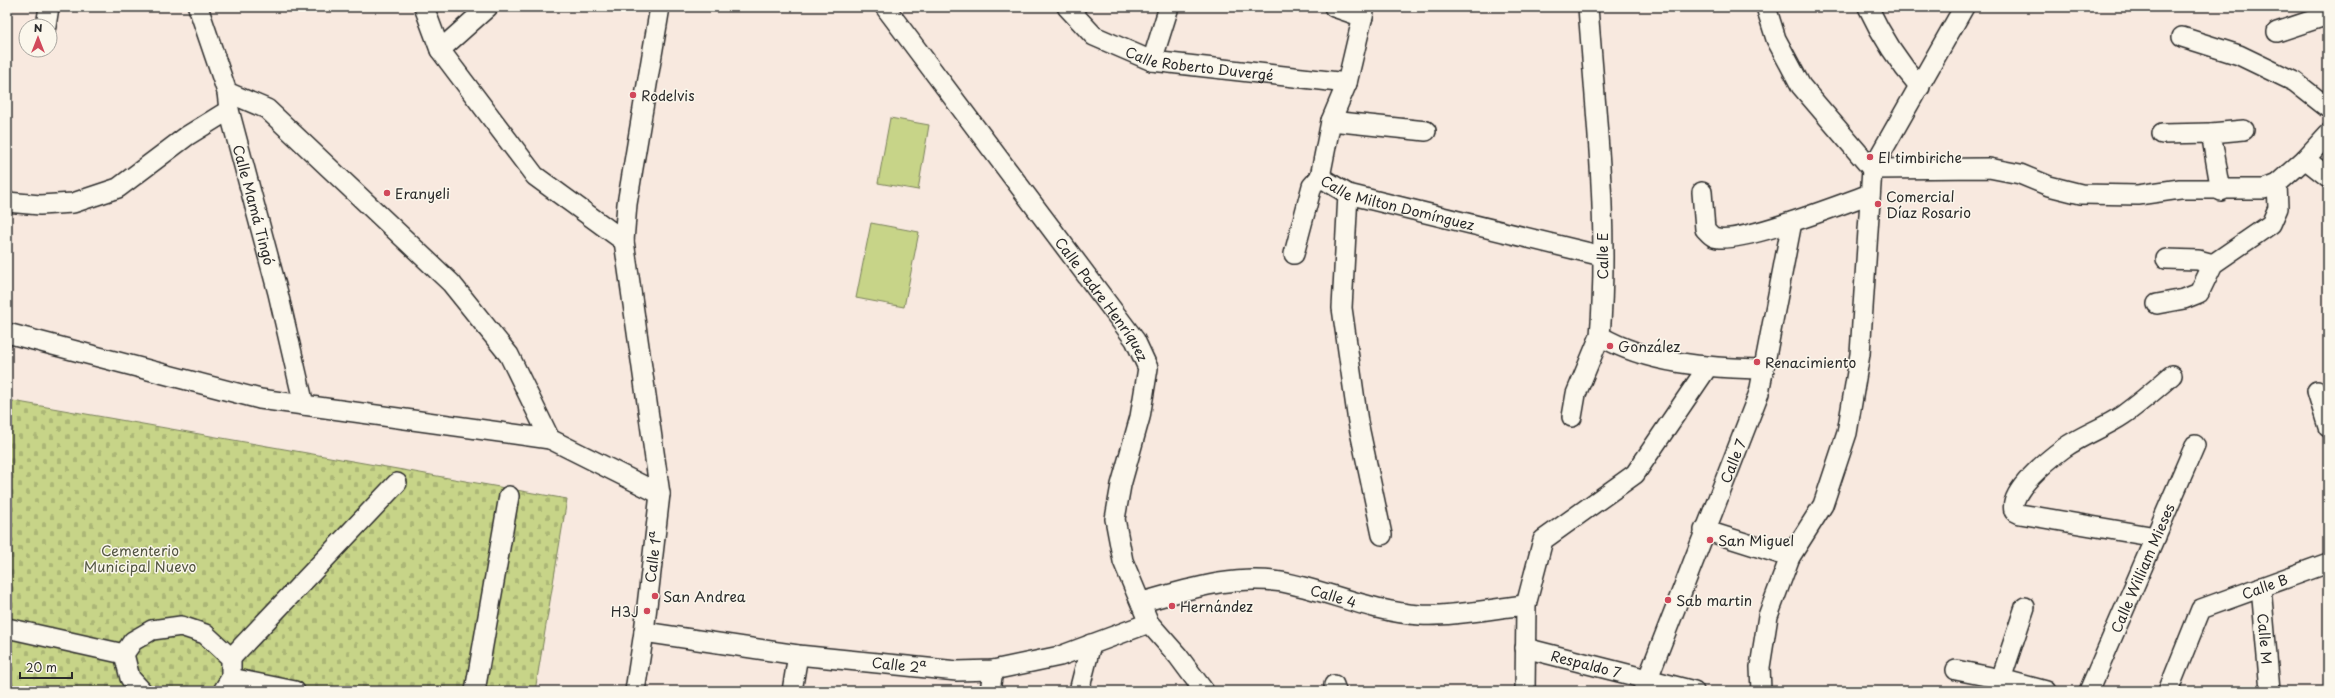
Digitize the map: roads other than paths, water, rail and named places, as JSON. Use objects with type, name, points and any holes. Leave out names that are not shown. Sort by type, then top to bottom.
[{"type":"street","points":[[47,18],[49,7]]},
{"type":"street","name":"Calle Mamá Tingó","points":[[198,7],[228,101],[278,293],[304,405]]},
{"type":"street","points":[[424,7],[440,50],[535,176],[624,241]]},
{"type":"street","points":[[440,50],[488,7]]},
{"type":"street","name":"Calle 1ª","points":[[635,691],[644,632],[660,494],[624,241],[627,204],[660,7]]},
{"type":"street","name":"Calle Padre Henríquez","points":[[885,7],[1135,340],[1148,368],[1140,417],[1121,485],[1115,519],[1123,560],[1142,602],[1149,623],[1178,656],[1204,691]]},
{"type":"street","name":"Calle Roberto Duvergé","points":[[1067,7],[1094,36],[1152,61],[1347,83]]},
{"type":"street","points":[[1152,61],[1169,7]]},
{"type":"street","points":[[1334,7],[1364,12]]},
{"type":"street","name":"Calle E","points":[[1588,7],[1601,182],[1602,256],[1600,336]]},
{"type":"street","points":[[1766,7],[1776,39],[1801,86],[1872,169],[1989,168],[2020,174],[2049,186],[2081,194],[2138,195],[2180,189],[2221,191],[2264,189],[2277,184],[2305,159],[2328,134]]},
{"type":"street","points":[[1868,7],[1882,36],[1898,62],[1920,87]]},
{"type":"street","points":[[1761,691],[1760,667],[1768,616],[1790,557],[1823,504],[1847,433],[1860,354],[1872,169],[1920,87],[1964,7]]},
{"type":"street","name":"Calle Milton Domínguez","points":[[1364,12],[1347,83],[1331,121],[1320,177],[1348,194],[1602,256]]},
{"type":"street","points":[[2277,32],[2328,15]]},
{"type":"street","points":[[2182,37],[2239,55],[2281,75],[2295,82],[2328,108]]},
{"type":"street","points":[[7,202],[40,205],[73,203],[118,188],[187,136],[228,101],[267,109],[451,283],[509,355],[550,439]]},
{"type":"street","points":[[1331,121],[1426,131]]},
{"type":"street","points":[[2162,134],[2211,133],[2244,130]]},
{"type":"street","points":[[2211,133],[2221,191]]},
{"type":"street","points":[[2305,159],[2328,177]]},
{"type":"street","points":[[1294,254],[1312,186],[1320,177]]},
{"type":"street","points":[[2157,304],[2184,299],[2199,293],[2213,264],[2271,224],[2278,208],[2277,184]]},
{"type":"street","points":[[1702,192],[1705,229],[1714,237],[1730,239],[1792,222],[1870,194]]},
{"type":"street","points":[[1348,194],[1342,308],[1358,422],[1382,535]]},
{"type":"street","name":"Calle 7","points":[[1645,684],[1704,530],[1759,393],[1792,222]]},
{"type":"street","points":[[2166,259],[2198,260],[2213,264]]},
{"type":"street","points":[[7,333],[260,399],[550,439],[660,494]]},
{"type":"street","points":[[1572,417],[1576,394],[1600,336],[1617,346],[1630,350],[1707,368],[1764,370]]},
{"type":"street","points":[[1525,691],[1526,605],[1543,540],[1635,474],[1707,368]]},
{"type":"street","points":[[2156,537],[2020,514],[2014,511],[2012,505],[2018,490],[2065,448],[2132,408],[2172,375]]},
{"type":"street","points":[[2317,391],[2328,427]]},
{"type":"street","name":"Calle William Mieses","points":[[2089,691],[2195,445]]},
{"type":"street","points":[[295,691],[227,685],[231,658],[397,483]]},
{"type":"street","points":[[475,691],[508,496]]},
{"type":"street","points":[[1704,530],[1790,557]]},
{"type":"street","name":"Calle B","points":[[2168,691],[2201,609],[2328,563]]},
{"type":"street","name":"Calle 4","points":[[1142,602],[1216,582],[1255,581],[1281,582],[1367,606],[1421,615],[1526,605]]},
{"type":"street","name":"Calle M","points":[[2261,587],[2270,691]]},
{"type":"street","points":[[2002,679],[2025,607]]},
{"type":"street","name":"Calle 2ª","points":[[644,632],[798,655],[957,671],[994,670],[1060,656],[1149,623]]},
{"type":"street","points":[[142,691],[130,678],[124,654],[133,641],[152,630],[181,626],[205,634],[231,658]]},
{"type":"street","points":[[7,628],[124,654]]},
{"type":"street","points":[[1079,691],[1091,644]]},
{"type":"street","name":"Respaldo 7","points":[[1525,648],[1645,684],[1694,691]]},
{"type":"street","points":[[792,691],[798,655]]},
{"type":"street","points":[[990,691],[994,670]]},
{"type":"street","points":[[1956,670],[2002,679],[2046,691]]},
{"type":"place","name":"Rodelvis","points":[[633,95]]},
{"type":"place","name":"El timbiriche","points":[[1870,157]]},
{"type":"place","name":"Eranyeli","points":[[387,193]]},
{"type":"place","name":"Comercial Díaz Rosario","points":[[1878,204]]},
{"type":"place","name":"González","points":[[1610,346]]},
{"type":"place","name":"Renacimiento","points":[[1757,362]]},
{"type":"place","name":"San Miguel","points":[[1710,540]]},
{"type":"place","name":"San Andrea","points":[[655,596]]},
{"type":"place","name":"Sab martin","points":[[1668,600]]},
{"type":"place","name":"Hernández","points":[[1172,606]]},
{"type":"place","name":"H3J","points":[[647,611]]},
{"type":"park label","name":"Cementerio Municipal Nuevo","points":[[140,558]]}]
